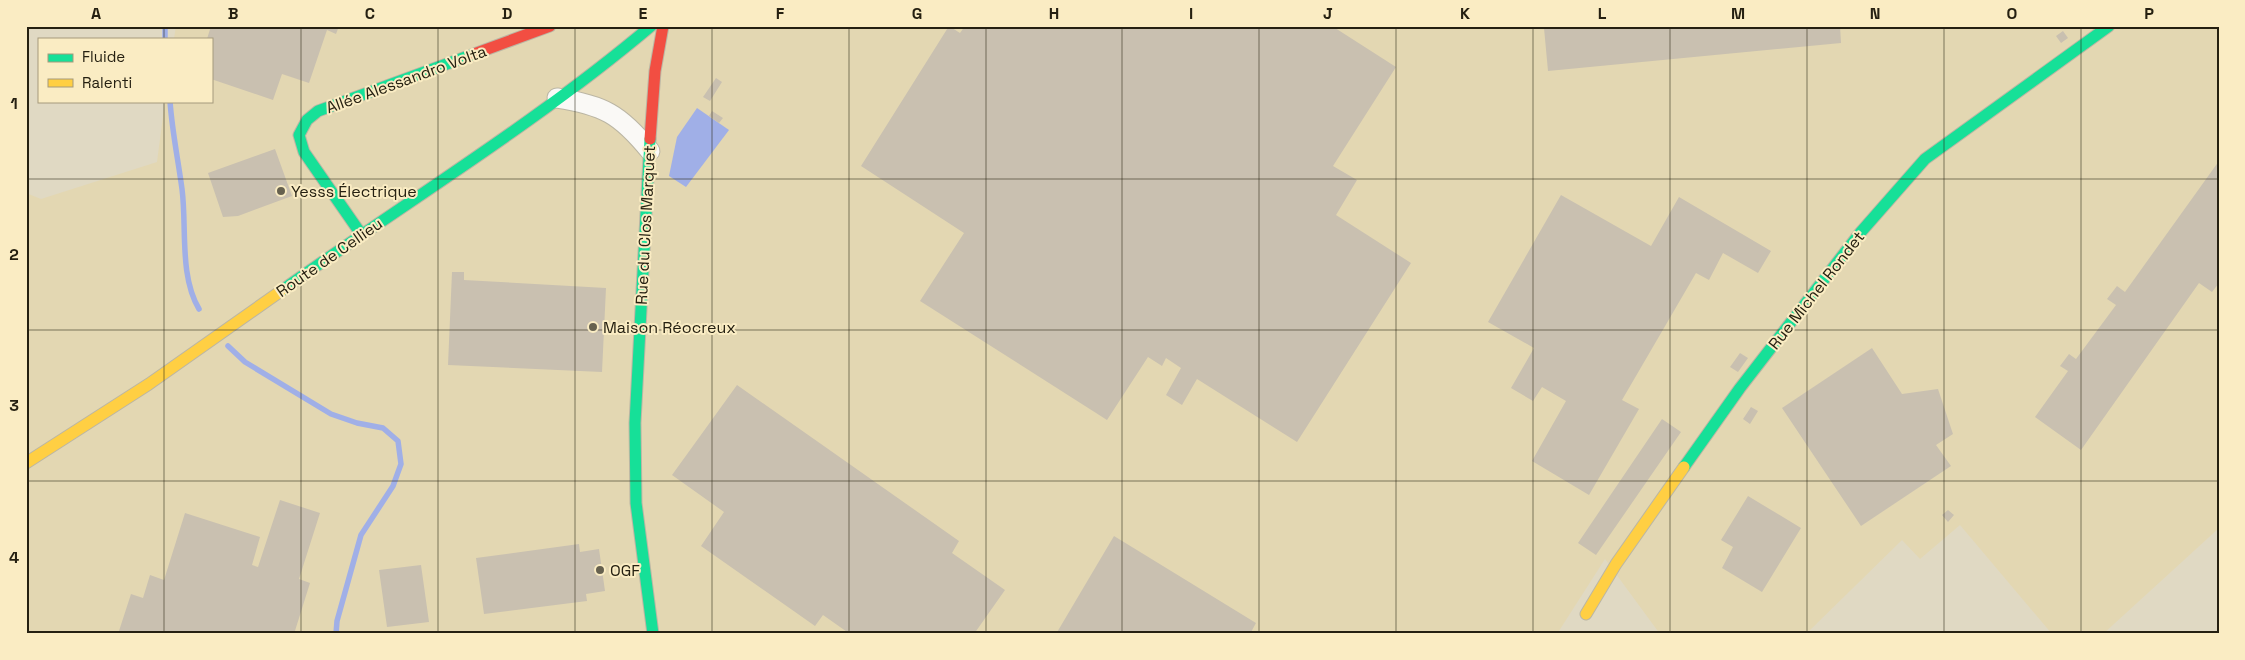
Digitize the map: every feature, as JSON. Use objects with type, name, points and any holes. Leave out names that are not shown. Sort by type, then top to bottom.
[{"type":"street","name":"Allée Alessandro Volta","points":[[361,234],[304,152],[299,135],[307,120],[318,111],[550,26]]},
{"type":"street","name":"Route de Cellieu","points":[[26,462],[149,384],[361,234],[469,162],[618,54],[651,26]]},
{"type":"street","name":"Rue du Clos Marquet","points":[[653,634],[636,503],[635,423],[655,71],[663,26]]},
{"type":"street","name":"Rue Michel Rondet","points":[[1586,614],[1616,564],[1740,388],[1860,233],[1925,159],[2108,26]]},
{"type":"street","points":[[557,98],[587,102],[611,113],[635,133],[650,151]]},
{"type":"shaded area","points":[[176,26],[2219,26],[2219,528],[2103,634],[2052,634],[1960,525],[1920,559],[1902,540],[1806,634],[1660,634],[1605,559],[1557,634],[26,634],[26,193],[41,199],[157,162],[165,102],[212,102],[212,38],[174,38]]},
{"type":"water","points":[[697,108],[729,130],[686,187],[669,176],[677,137]]},
{"type":"building","points":[[211,26],[339,26],[336,34],[327,30],[309,83],[282,74],[273,100],[212,79],[212,38],[207,38]]},
{"type":"building","points":[[949,26],[960,33],[965,26],[1332,26],[1396,67],[1333,166],[1357,180],[1336,215],[1411,263],[1297,442],[1197,379],[1182,405],[1166,395],[1181,368],[1166,358],[1162,366],[1148,357],[1107,420],[920,301],[964,233],[861,166]]},
{"type":"building","points":[[1534,26],[1840,26],[1841,43],[1548,71],[1544,28],[1534,29]]},
{"type":"building","points":[[2063,31],[2068,38],[2061,43],[2056,36]]},
{"type":"building","points":[[716,78],[722,82],[710,101],[703,97]]},
{"type":"building","points":[[712,111],[723,118],[719,123],[709,116]]},
{"type":"building","points":[[275,149],[292,196],[238,216],[223,217],[208,173]]},
{"type":"building","points":[[2219,161],[2219,283],[2212,292],[2199,283],[2081,450],[2035,417],[2068,371],[2060,366],[2069,354],[2076,359],[2116,305],[2107,299],[2117,286],[2125,292]]},
{"type":"building","points":[[1561,195],[1651,246],[1679,197],[1771,251],[1758,273],[1723,253],[1709,280],[1696,273],[1622,400],[1639,409],[1589,495],[1532,461],[1566,401],[1542,387],[1533,401],[1511,388],[1534,348],[1488,322]]},
{"type":"building","points":[[452,272],[464,272],[464,280],[606,288],[602,372],[448,365]]},
{"type":"building","points":[[1872,348],[1902,394],[1938,389],[1953,434],[1936,445],[1951,466],[1861,526],[1782,408]]},
{"type":"building","points":[[1740,353],[1748,358],[1738,372],[1730,367]]},
{"type":"building","points":[[737,385],[959,541],[952,553],[1005,590],[974,634],[850,634],[823,615],[815,626],[701,546],[724,512],[672,475]]},
{"type":"building","points":[[1751,407],[1758,411],[1750,424],[1743,419]]},
{"type":"building","points":[[1662,419],[1681,432],[1596,555],[1578,543]]},
{"type":"building","points":[[1748,496],[1801,528],[1762,592],[1722,568],[1733,547],[1721,540]]},
{"type":"building","points":[[280,500],[320,513],[299,579],[310,583],[294,634],[118,634],[131,594],[143,598],[150,575],[164,580],[185,513],[260,537],[252,565],[258,567]]},
{"type":"building","points":[[1948,510],[1954,515],[1948,522],[1942,515]]},
{"type":"building","points":[[1114,536],[1256,623],[1250,634],[1056,634]]},
{"type":"building","points":[[579,544],[580,552],[599,549],[605,591],[586,594],[587,601],[484,614],[476,558]]},
{"type":"building","points":[[421,565],[429,622],[387,627],[379,570]]},
{"type":"waterway","points":[[165,26],[165,38]]},
{"type":"waterway","points":[[170,102],[182,189],[186,266],[193,296],[199,309]]},
{"type":"waterway","points":[[228,346],[245,362],[331,414],[357,423],[383,428],[398,441],[401,464],[393,486],[361,535],[337,621],[336,634]]},
{"type":"traffic: fast","points":[[281,291],[515,130],[607,62],[651,26]]},
{"type":"traffic: fast","points":[[1684,467],[1740,388],[1860,233],[1925,159],[2109,26]]},
{"type":"traffic: fast","points":[[361,234],[304,152],[299,135],[307,120],[318,111],[474,54]]},
{"type":"traffic: fast","points":[[650,139],[635,423],[636,503],[653,634]]},
{"type":"traffic: slow","points":[[26,463],[149,384],[281,291]]},
{"type":"traffic: slow","points":[[1586,614],[1616,564],[1684,467]]},
{"type":"traffic: jam","points":[[474,54],[550,26]]},
{"type":"traffic: jam","points":[[650,139],[655,71],[663,26]]},
{"type":"place","name":"Yesss Électrique","points":[[281,191]]},
{"type":"place","name":"Maison Réocreux","points":[[593,327]]},
{"type":"place","name":"OGF","points":[[600,570]]}]
